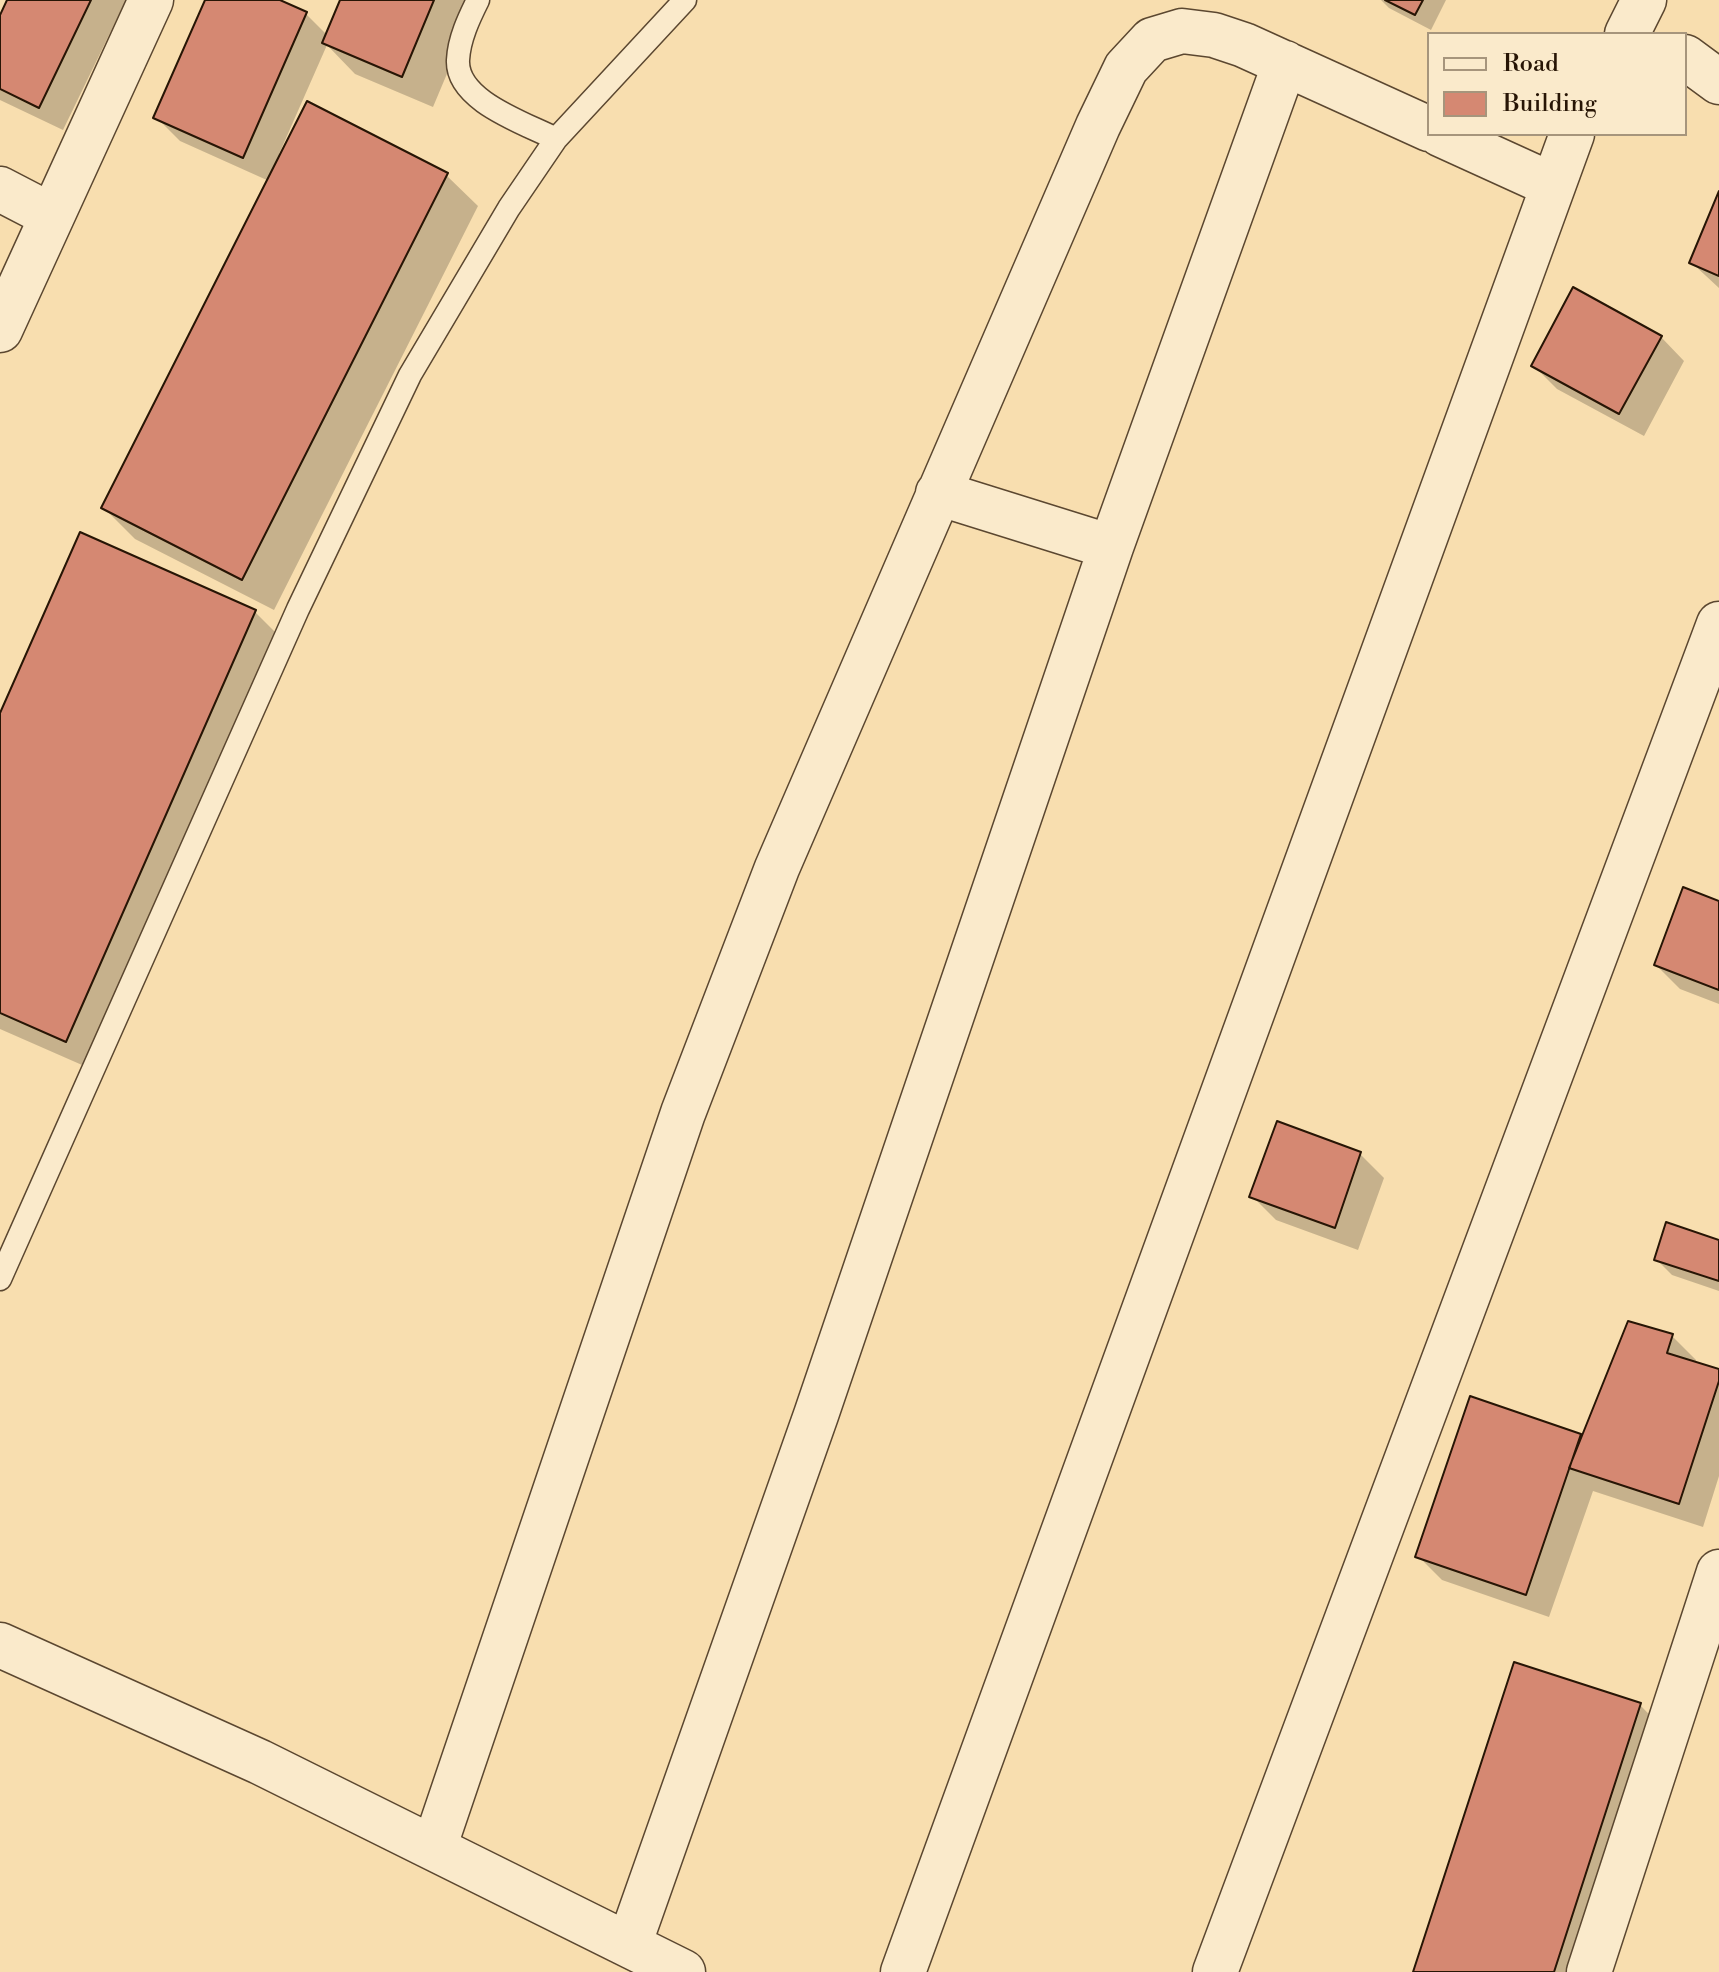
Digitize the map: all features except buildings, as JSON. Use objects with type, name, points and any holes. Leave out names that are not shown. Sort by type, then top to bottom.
[{"type":"street","points":[[0,330],[151,0]]},
{"type":"street","points":[[434,1848],[683,1113],[777,868],[1126,68],[1152,40],[1182,31],[1214,35],[1244,45],[1427,128]]},
{"type":"street","points":[[1687,58],[1719,82]]},
{"type":"street","points":[[629,1945],[816,1415],[1111,547],[1285,63]]},
{"type":"street","points":[[1444,136],[1552,185]]},
{"type":"street","points":[[903,1972],[1571,136]]},
{"type":"street","points":[[0,189],[52,216]]},
{"type":"street","points":[[938,493],[1111,547]]},
{"type":"street","points":[[1215,1972],[1719,624]]},
{"type":"street","points":[[1589,1972],[1719,1572]]},
{"type":"street","points":[[0,1645],[260,1762],[683,1972]]},
{"type":"lane","points":[[478,0],[468,21],[458,59],[460,76],[467,89],[483,102],[556,139]]},
{"type":"lane","points":[[0,1279],[298,609],[410,375],[509,208],[556,139],[685,0]]}]
